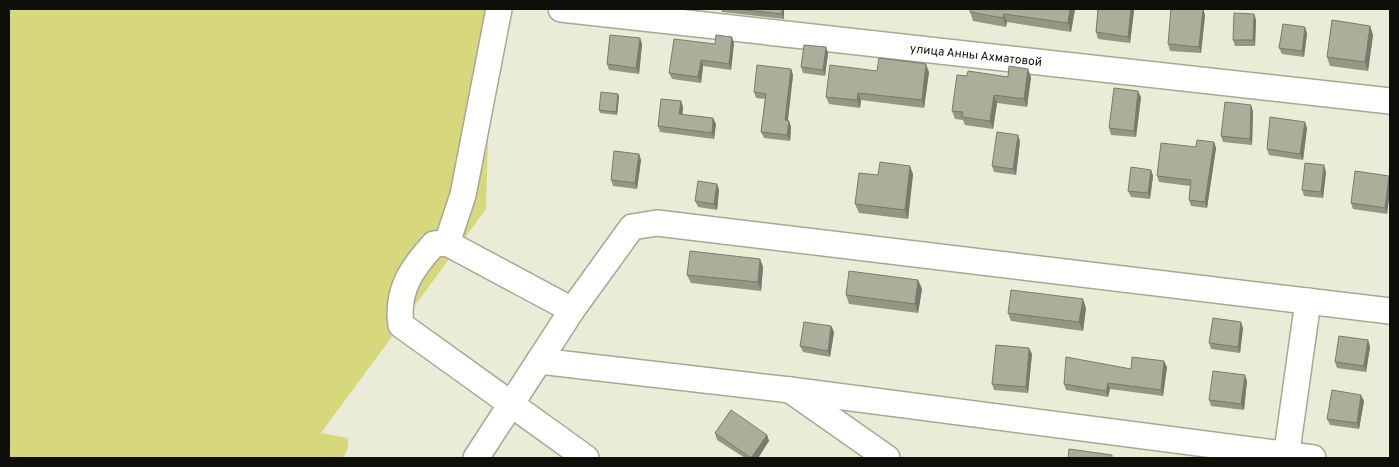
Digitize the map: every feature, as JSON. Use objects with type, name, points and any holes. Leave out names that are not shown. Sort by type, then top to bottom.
[{"type":"lane","points":[[447,242],[463,195],[499,9]]},
{"type":"lane","name":"улица Анны Ахматовой","points":[[561,9],[1390,101]]},
{"type":"lane","points":[[476,458],[572,310],[632,227],[657,223],[1390,311]]},
{"type":"lane","points":[[572,310],[447,242],[434,244],[422,258],[406,282],[398,308],[401,324],[510,405],[586,458]]},
{"type":"lane","points":[[1286,457],[1308,301]]},
{"type":"lane","points":[[539,361],[790,390],[1286,457],[1313,458]]},
{"type":"lane","points":[[790,390],[887,458]]},
{"type":"shaded area","points":[[9,9],[492,9],[486,209],[321,433],[348,438],[348,448],[343,458],[9,458]]},
{"type":"building","points":[[736,9],[782,9],[782,14]]},
{"type":"building","points":[[970,9],[1070,9],[1068,23],[1004,14],[1003,18],[970,12]]},
{"type":"building","points":[[1098,9],[1131,9],[1128,37],[1096,32]]},
{"type":"building","points":[[1171,9],[1203,9],[1199,47],[1168,44]]},
{"type":"building","points":[[1234,13],[1254,14],[1253,40],[1233,40]]},
{"type":"building","points":[[1332,20],[1370,26],[1365,62],[1327,57]]},
{"type":"building","points":[[1283,24],[1305,27],[1302,51],[1279,48]]},
{"type":"building","points":[[610,35],[640,38],[636,68],[607,64]]},
{"type":"building","points":[[716,35],[732,37],[729,64],[701,60],[698,77],[669,73],[674,39],[715,44]]},
{"type":"building","points":[[804,45],[826,47],[823,70],[801,67]]},
{"type":"building","points":[[879,58],[926,64],[922,100],[858,93],[857,100],[826,97],[830,65],[877,71]]},
{"type":"building","points":[[757,65],[791,69],[785,120],[789,121],[787,135],[761,132],[766,94],[754,92]]},
{"type":"building","points":[[1009,66],[1028,69],[1024,99],[994,95],[990,121],[962,117],[963,112],[952,111],[957,75],[967,76],[968,71],[1008,77]]},
{"type":"building","points":[[1114,88],[1138,91],[1134,131],[1109,128]]},
{"type":"building","points":[[601,92],[618,94],[616,112],[599,110]]},
{"type":"building","points":[[661,99],[681,101],[679,114],[713,118],[712,133],[658,126]]},
{"type":"building","points":[[1225,102],[1251,105],[1250,139],[1221,136]]},
{"type":"building","points":[[1270,117],[1305,122],[1300,154],[1267,149]]},
{"type":"building","points":[[997,132],[1018,135],[1013,169],[992,166]]},
{"type":"building","points":[[1197,140],[1214,142],[1205,202],[1189,200],[1191,180],[1157,176],[1161,143],[1196,147]]},
{"type":"building","points":[[614,151],[639,154],[635,183],[611,180]]},
{"type":"building","points":[[880,162],[910,166],[905,210],[855,204],[859,173],[878,175]]},
{"type":"building","points":[[1305,163],[1324,165],[1321,192],[1302,190]]},
{"type":"building","points":[[1131,167],[1151,170],[1148,193],[1128,191]]},
{"type":"building","points":[[1355,171],[1389,176],[1385,208],[1351,203]]},
{"type":"building","points":[[698,181],[717,184],[714,204],[695,201]]},
{"type":"building","points":[[690,251],[760,259],[758,282],[687,275]]},
{"type":"building","points":[[849,271],[918,280],[915,304],[846,295]]},
{"type":"building","points":[[1011,290],[1083,299],[1079,322],[1008,313]]},
{"type":"building","points":[[1213,318],[1241,322],[1238,347],[1209,343]]},
{"type":"building","points":[[804,322],[831,326],[828,351],[800,346]]},
{"type":"building","points":[[1339,336],[1368,340],[1364,366],[1335,362]]},
{"type":"building","points":[[996,345],[1029,348],[1026,387],[992,384]]},
{"type":"building","points":[[1066,357],[1131,369],[1132,357],[1164,361],[1161,390],[1108,383],[1106,391],[1064,384]]},
{"type":"building","points":[[1213,371],[1245,375],[1241,404],[1209,400]]},
{"type":"building","points":[[1332,390],[1361,395],[1357,423],[1327,419]]},
{"type":"building","points":[[731,410],[767,435],[751,458],[715,433]]},
{"type":"building","points":[[1069,449],[1112,455],[1112,458],[1068,458]]}]
